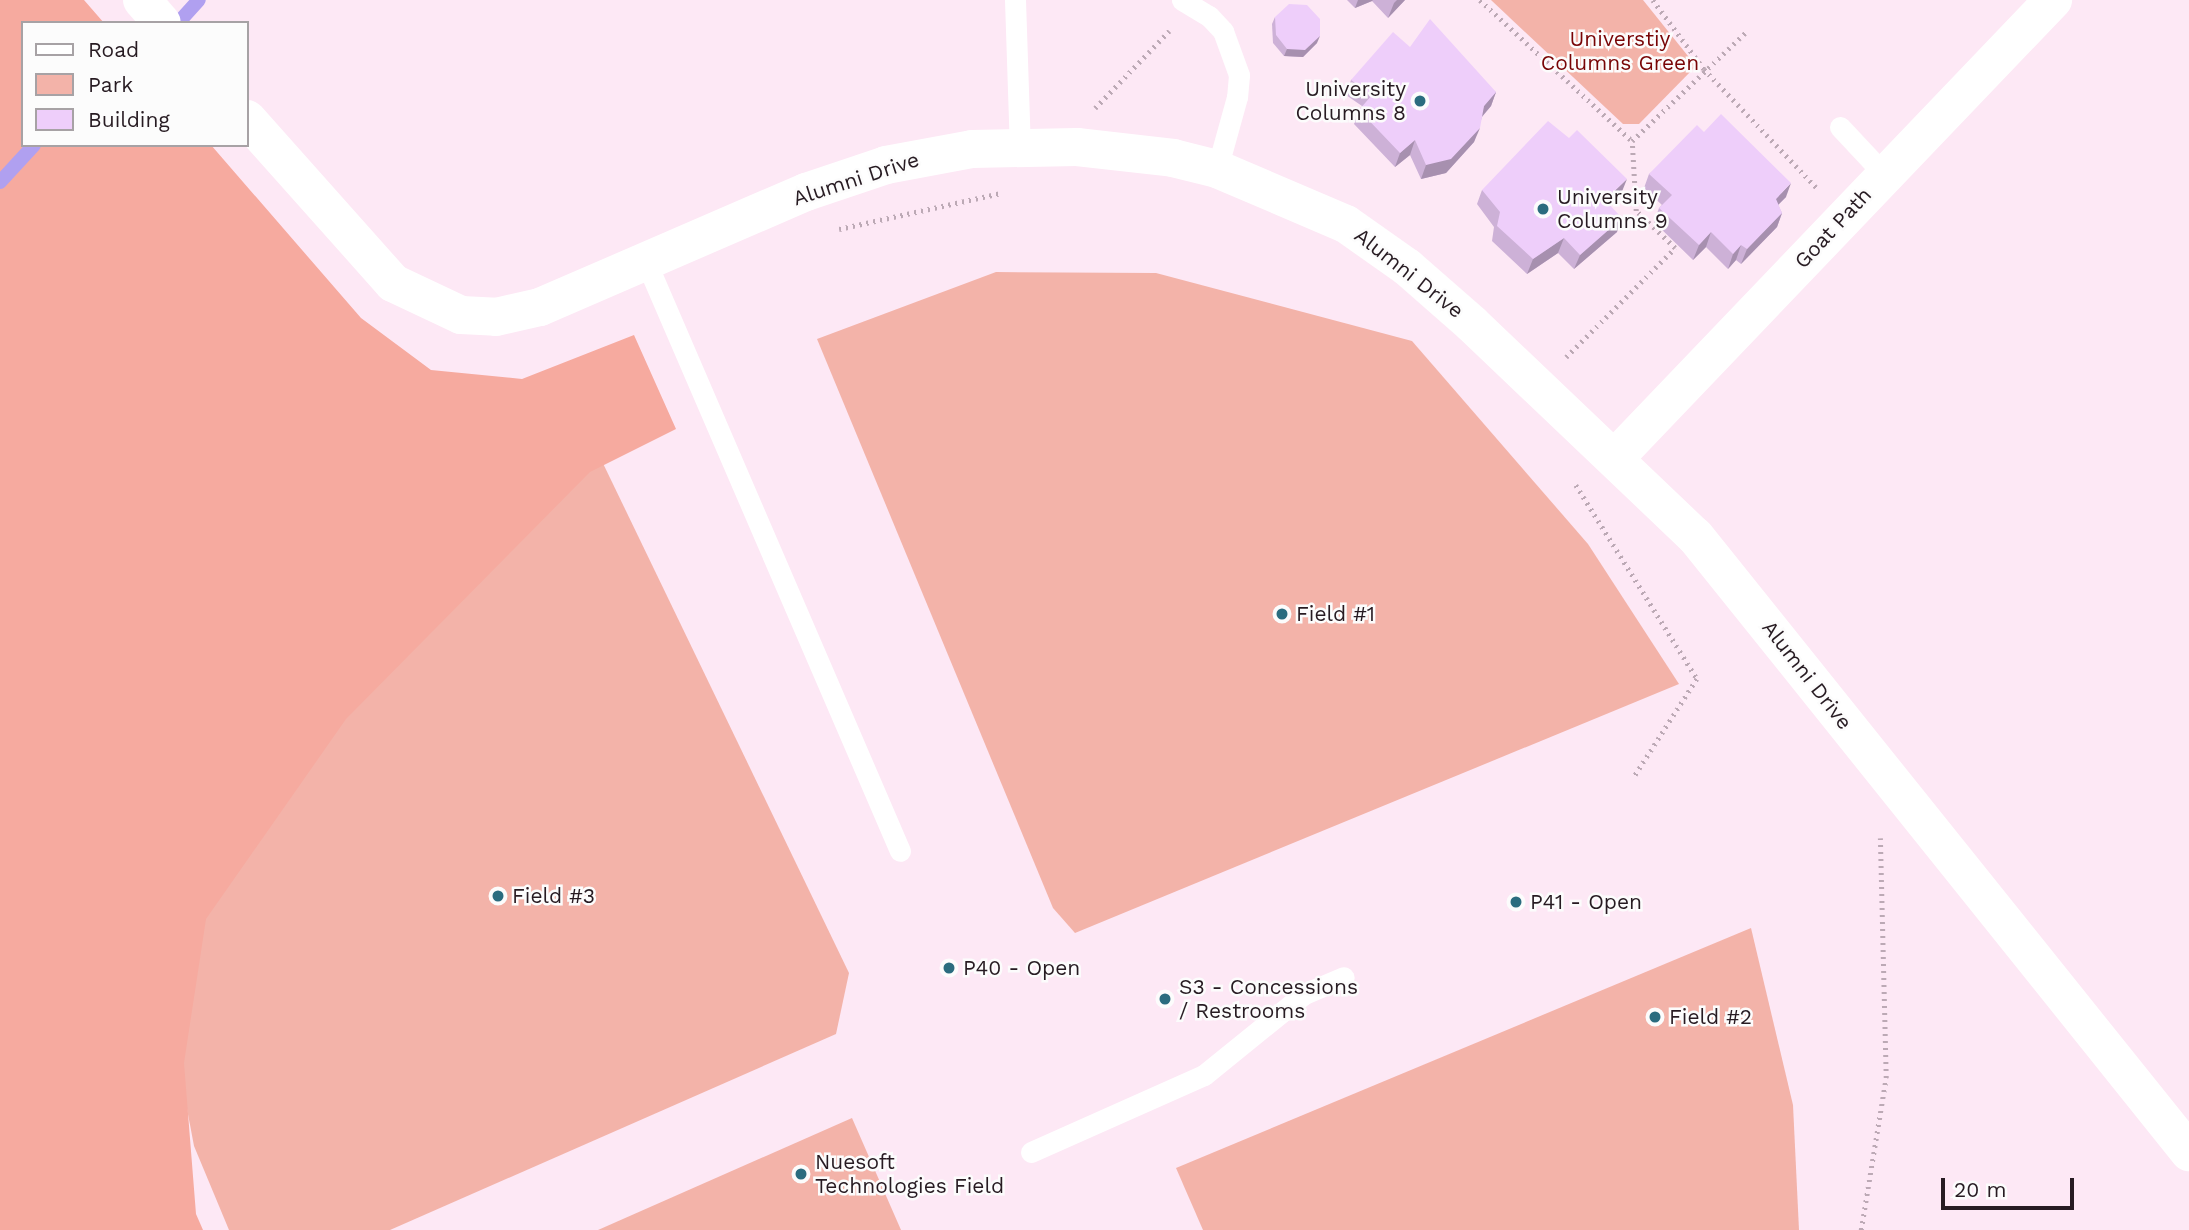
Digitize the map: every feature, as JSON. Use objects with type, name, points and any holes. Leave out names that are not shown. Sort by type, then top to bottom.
[{"type":"street","points":[[142,0],[160,21]]},
{"type":"street","name":"Goat Path","points":[[1615,458],[2053,0]]},
{"type":"street","name":"Alumni Drive","points":[[248,120],[393,283],[461,315],[496,317],[540,307],[846,178],[927,156],[1020,146],[1130,151],[1217,169],[1346,224],[1407,267],[1536,383],[1615,458],[1723,568],[2189,1152]]},
{"type":"lane","points":[[1015,0],[1020,146]]},
{"type":"lane","points":[[1188,2],[1223,31],[1239,75],[1237,97],[1217,169]]},
{"type":"lane","points":[[1840,127],[1884,174]]},
{"type":"lane","points":[[646,264],[900,851]]},
{"type":"lane","points":[[1031,1152],[1204,1075],[1304,994],[1344,977]]},
{"type":"path","points":[[1480,0],[1632,141],[1636,211],[1675,248],[1536,383]]},
{"type":"path","points":[[1653,0],[1704,69],[1844,216]]},
{"type":"path","points":[[1077,147],[1097,105],[1188,2]]},
{"type":"path","points":[[1632,141],[1704,69],[1746,32]]},
{"type":"path","points":[[1574,481],[1697,679],[1634,777]]},
{"type":"path","points":[[1861,1230],[1886,1078],[1880,834]]},
{"type":"green space","name":"Universtiy Columns Green","points":[[1491,0],[1643,0],[1696,66],[1639,124],[1623,124]]},
{"type":"green space","name":"Field #1","points":[[996,272],[1156,273],[1412,341],[1588,544],[1679,684],[1075,933],[1053,908],[817,339]]},
{"type":"green space","name":"Field #3","points":[[584,424],[849,973],[836,1034],[390,1230],[229,1230],[194,1146],[167,1003],[197,819]]},
{"type":"green space","name":"Field #2","points":[[1751,928],[1793,1105],[1799,1230],[1203,1230],[1176,1168]]},
{"type":"green space","name":"Nuesoft Technologies Field","points":[[852,1118],[901,1230],[598,1230]]},
{"type":"shaded area","points":[[0,0],[84,0],[102,21],[21,21],[21,147],[213,147],[361,318],[431,370],[522,379],[634,335],[676,429],[590,472],[346,719],[206,919],[184,1063],[196,1214],[203,1230],[0,1230]]},
{"type":"building","points":[[1289,4],[1307,5],[1320,19],[1320,36],[1305,50],[1287,49],[1276,35],[1275,17]]},
{"type":"building","name":"University Columns 8","points":[[1430,19],[1496,92],[1484,106],[1480,128],[1451,159],[1426,165],[1415,140],[1400,153],[1359,110],[1372,95],[1351,80],[1393,32],[1410,47]]},
{"type":"building","points":[[1721,114],[1791,183],[1776,199],[1782,213],[1747,249],[1741,245],[1733,254],[1711,232],[1699,245],[1659,208],[1672,195],[1649,174],[1697,125],[1704,132]]},
{"type":"building","name":"University Columns 9","points":[[1548,121],[1569,138],[1577,130],[1627,179],[1605,200],[1622,218],[1580,255],[1564,238],[1533,259],[1497,226],[1500,212],[1482,190]]},
{"type":"waterway","points":[[180,21],[199,0]]},
{"type":"waterway","points":[[0,182],[32,147]]},
{"type":"place","name":"University Columns 8","points":[[1420,101]]},
{"type":"place","name":"University Columns 9","points":[[1543,209]]},
{"type":"place","name":"Field #1","points":[[1282,614]]},
{"type":"place","name":"Field #3","points":[[498,896]]},
{"type":"place","name":"P41 - Open","points":[[1516,902]]},
{"type":"place","name":"P40 - Open","points":[[949,968]]},
{"type":"place","name":"S3 - Concessions / Restrooms","points":[[1165,999]]},
{"type":"place","name":"Field #2","points":[[1655,1017]]},
{"type":"place","name":"Nuesoft Technologies Field","points":[[801,1174]]}]
